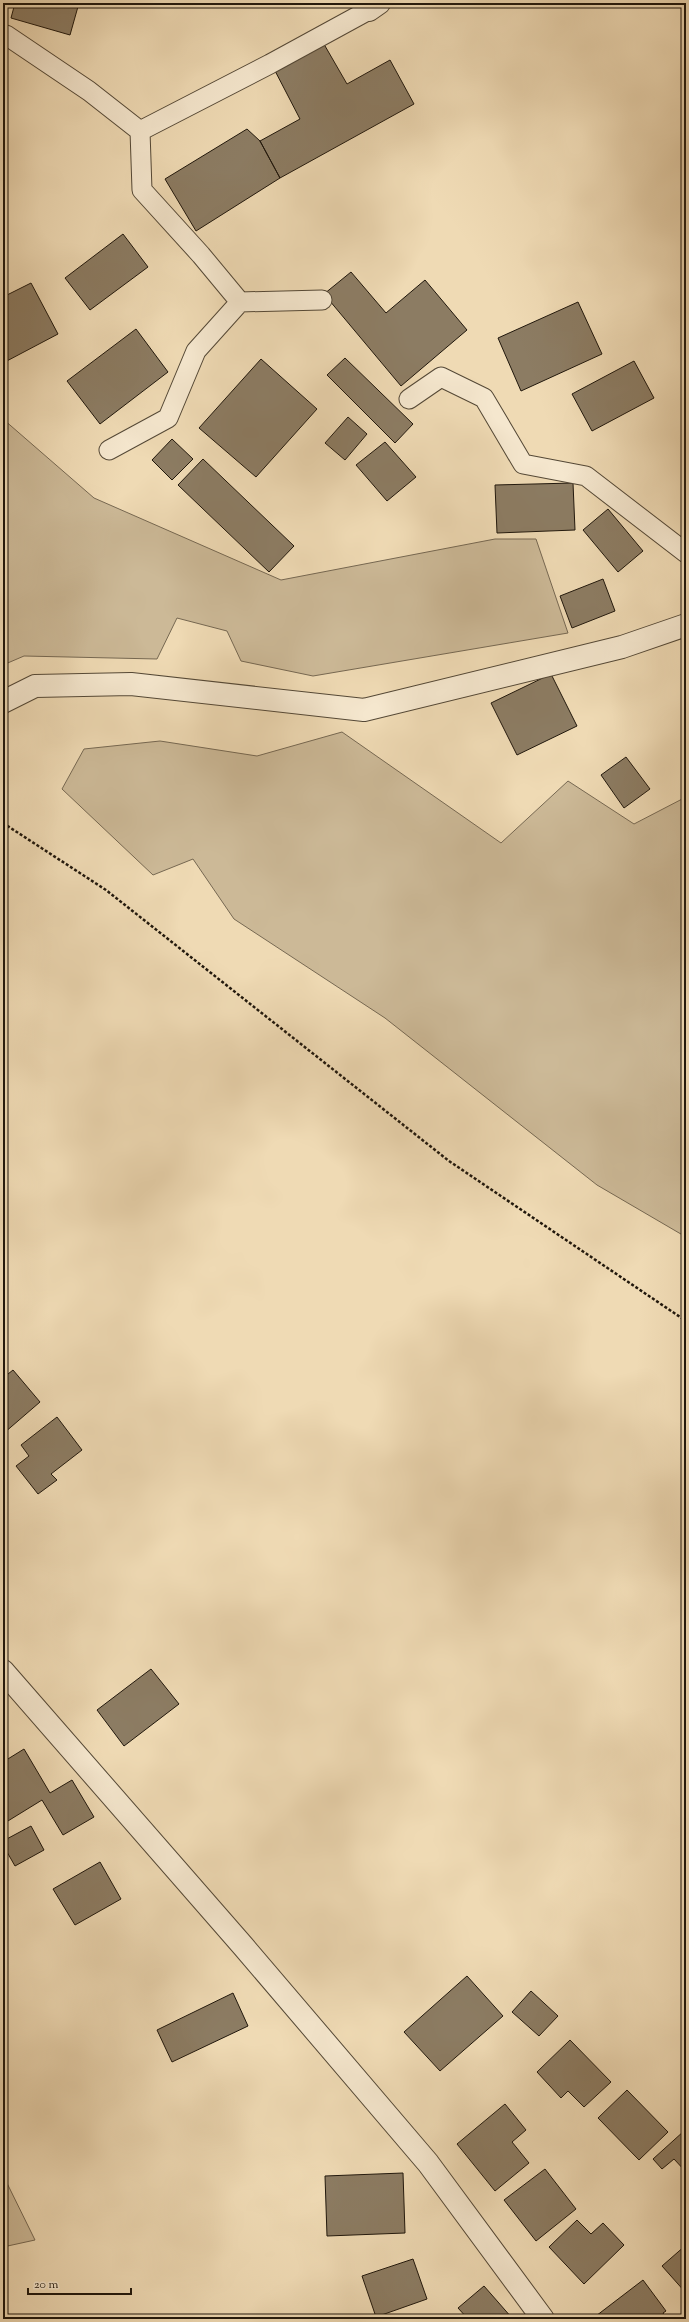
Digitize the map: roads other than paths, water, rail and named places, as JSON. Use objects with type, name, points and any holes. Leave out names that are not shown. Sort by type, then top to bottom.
[{"type":"street","points":[[3,702],[35,686],[131,684],[364,710],[622,647],[686,625]]},
{"type":"street","points":[[3,1671],[243,1946],[428,2163],[543,2319]]},
{"type":"lane","points":[[140,131],[270,64],[371,5]]},
{"type":"lane","points":[[6,35],[88,91],[140,131]]},
{"type":"lane","points":[[140,131],[142,190],[201,255],[240,302]]},
{"type":"lane","points":[[109,450],[168,418],[196,352],[240,302],[322,300]]},
{"type":"lane","points":[[409,399],[441,377],[484,398],[523,464],[586,476],[686,553]]}]
